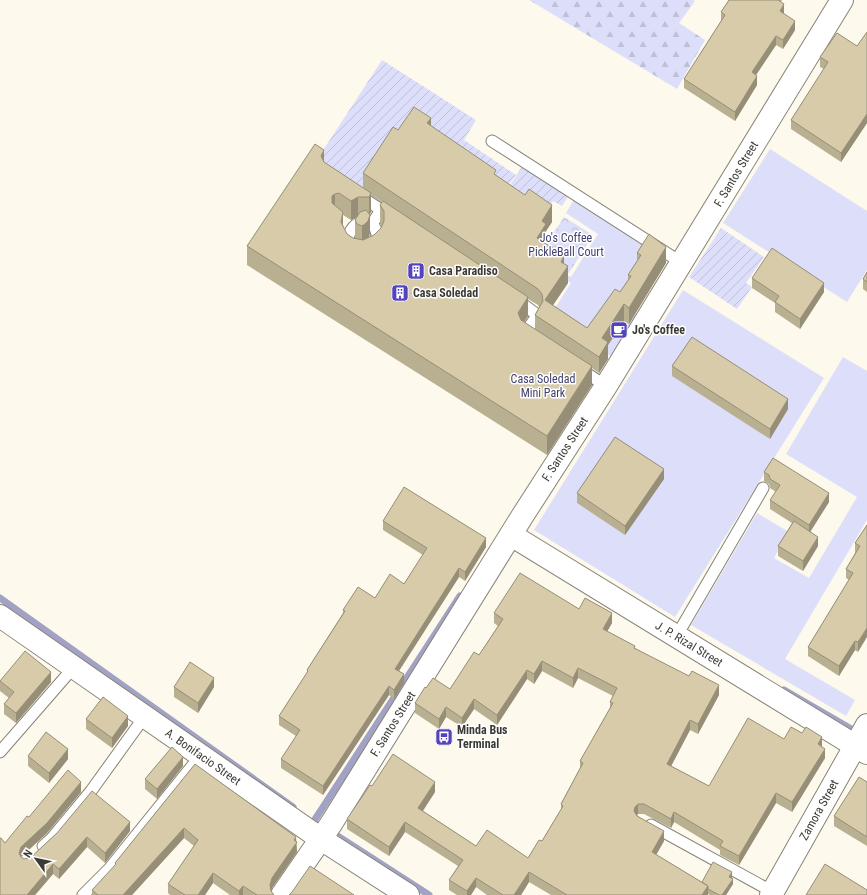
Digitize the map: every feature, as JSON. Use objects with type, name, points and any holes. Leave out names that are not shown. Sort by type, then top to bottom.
[{"type":"street","name":"F. Santos Street","points":[[282,895],[321,839],[606,386],[842,0]]},
{"type":"street","name":"J. P. Rizal Street","points":[[511,535],[861,749]]},
{"type":"street","name":"A. Bonifacio Street","points":[[0,616],[321,839],[408,895]]},
{"type":"street","name":"Zamora Street","points":[[772,894],[861,749],[867,724]]},
{"type":"lane","points":[[492,141],[682,263]]},
{"type":"lane","points":[[352,191],[398,221]]},
{"type":"lane","points":[[372,224],[381,210]]},
{"type":"lane","points":[[362,221],[372,224],[377,233],[378,246],[363,252],[351,248],[348,239],[352,228],[362,221]]},
{"type":"lane","points":[[342,222],[352,228]]},
{"type":"lane","points":[[506,293],[535,312],[536,317],[525,333],[537,341]]},
{"type":"lane","points":[[568,361],[606,386]]},
{"type":"lane","points":[[676,637],[763,488]]},
{"type":"lane","points":[[0,752],[74,667]]},
{"type":"lane","points":[[36,852],[52,838],[91,791],[145,716]]},
{"type":"lane","points":[[83,895],[109,869],[201,755]]},
{"type":"lane","points":[[641,820],[772,894]]},
{"type":"green space","points":[[529,0],[693,0],[695,1],[679,23],[705,40],[677,89]]},
{"type":"green space","points":[[382,60],[476,120],[464,140],[516,175],[506,188],[408,222],[316,161]]},
{"type":"green space","points":[[770,149],[867,211],[867,270],[847,302],[723,223]]},
{"type":"green space","points":[[523,165],[569,195],[562,206],[553,201],[545,213],[499,202]]},
{"type":"green space","points":[[574,200],[657,253],[620,303],[639,316],[612,357],[550,316],[571,283],[565,279],[567,275],[571,277],[598,234],[566,213]]},
{"type":"green space","name":"Jo's Coffee PickleBall Court","points":[[564,217],[593,235],[569,273],[539,255]]},
{"type":"green space","points":[[721,228],[764,257],[746,283],[752,287],[737,309],[689,277]]},
{"type":"green space","points":[[683,290],[824,378],[675,617],[534,530]]},
{"type":"green space","points":[[843,357],[867,371],[867,520],[785,659],[855,700],[846,716],[691,625],[757,513],[789,532],[774,558],[809,578],[857,497],[786,454]]},
{"type":"building","points":[[729,0],[778,0],[784,4],[780,11],[795,21],[783,40],[776,36],[752,72],[757,76],[735,112],[684,79],[725,15],[721,12]]},
{"type":"building","points":[[867,32],[867,114],[841,153],[791,120],[828,62],[820,57],[837,33],[857,46]]},
{"type":"building","points":[[414,107],[431,118],[427,123],[496,170],[494,174],[525,195],[529,189],[552,205],[542,221],[546,224],[537,238],[564,256],[561,262],[568,266],[545,300],[587,328],[615,289],[620,292],[631,276],[628,275],[641,255],[637,253],[649,234],[666,247],[629,308],[624,304],[602,338],[608,342],[599,357],[535,315],[543,301],[542,294],[538,289],[363,173],[393,127],[398,130]]},
{"type":"building","name":"Casa Soledad","points":[[315,144],[324,150],[321,156],[324,162],[371,193],[369,197],[358,197],[351,201],[339,193],[332,196],[332,203],[343,212],[341,222],[347,234],[353,238],[363,240],[374,235],[381,228],[384,221],[384,211],[380,205],[383,201],[528,297],[518,313],[521,320],[592,366],[547,436],[247,246]]},
{"type":"building","points":[[366,210],[370,215],[368,221],[362,226],[357,224],[355,220],[360,212]]},
{"type":"building","points":[[772,248],[824,283],[800,319],[775,302],[779,296],[752,278]]},
{"type":"building","points":[[867,272],[867,282],[863,279]]},
{"type":"building","points":[[692,337],[788,399],[770,429],[672,366]]},
{"type":"building","points":[[615,437],[664,469],[625,526],[577,493]]},
{"type":"building","points":[[773,458],[829,493],[809,525],[770,500],[780,485],[770,479],[769,475],[764,472]]},
{"type":"building","points":[[404,487],[486,538],[465,572],[459,568],[395,669],[404,674],[394,690],[389,686],[323,786],[281,759],[300,730],[279,716],[345,611],[343,610],[358,587],[375,598],[390,574],[404,584],[427,548],[383,521]]},
{"type":"building","points":[[794,521],[818,537],[803,561],[778,546]]},
{"type":"building","points":[[867,525],[867,628],[858,642],[855,641],[839,666],[808,647],[853,573],[846,569],[860,546],[855,543]]},
{"type":"building","points":[[520,573],[579,609],[585,598],[612,613],[603,629],[635,646],[634,648],[689,676],[692,671],[719,685],[698,724],[690,720],[667,764],[709,786],[748,718],[784,739],[791,727],[802,733],[806,727],[822,737],[818,744],[825,749],[792,802],[776,793],[739,856],[720,846],[723,841],[674,812],[671,819],[644,804],[638,804],[635,807],[634,811],[637,816],[664,831],[652,852],[708,886],[702,895],[567,895],[529,872],[514,895],[503,895],[476,878],[467,891],[449,880],[463,860],[405,822],[389,847],[347,819],[370,785],[372,786],[393,754],[435,782],[418,808],[476,846],[487,830],[528,858],[539,840],[542,841],[563,806],[561,804],[583,763],[580,761],[613,703],[610,702],[617,688],[578,668],[573,678],[542,661],[534,674],[527,670],[497,715],[474,699],[462,718],[446,707],[439,719],[415,703],[425,687],[426,688],[433,678],[450,689],[474,652],[479,655],[503,619],[494,613]]},
{"type":"building","points":[[25,651],[51,672],[16,713],[4,704],[14,692],[0,681]]},
{"type":"building","points":[[190,662],[214,678],[198,703],[174,687]]},
{"type":"building","points":[[103,697],[128,716],[112,738],[86,719]]},
{"type":"building","points":[[46,732],[68,749],[49,773],[28,756]]},
{"type":"building","points":[[172,747],[183,757],[157,789],[145,779]]},
{"type":"building","points":[[195,764],[296,837],[294,840],[297,842],[272,878],[270,885],[271,891],[274,895],[257,895],[243,886],[239,891],[213,873],[198,895],[185,895],[168,884],[198,840],[184,828],[123,895],[98,895],[92,890],[116,864],[115,863]]},
{"type":"building","points":[[68,770],[81,782],[47,823],[21,847],[19,853],[21,857],[24,859],[30,858],[57,833],[92,791],[130,822],[105,853],[87,837],[59,869],[53,864],[27,895],[0,895],[0,838],[5,843]]},
{"type":"building","points":[[859,777],[867,782],[867,837],[834,816]]},
{"type":"building","points":[[713,862],[732,872],[729,877],[733,879],[722,895],[708,889],[708,886],[702,882]]},
{"type":"building","points":[[825,864],[867,890],[867,895],[806,895]]},
{"type":"building","points":[[310,866],[354,895],[289,895]]},
{"type":"waterway","points":[[314,821],[460,596]]},
{"type":"waterway","points":[[0,598],[293,807]]},
{"type":"waterway","points":[[784,690],[853,730]]},
{"type":"waterway","points":[[336,835],[429,895]]},
{"type":"place","name":"Casa Paradiso","points":[[416,271]]},
{"type":"place","name":"Casa Soledad","points":[[400,293]]},
{"type":"place","name":"Jo's Coffee","points":[[619,330]]},
{"type":"place","name":"Minda Bus Terminal","points":[[444,737]]},
{"type":"park label","name":"Casa Soledad Mini Park","points":[[543,386]]}]
